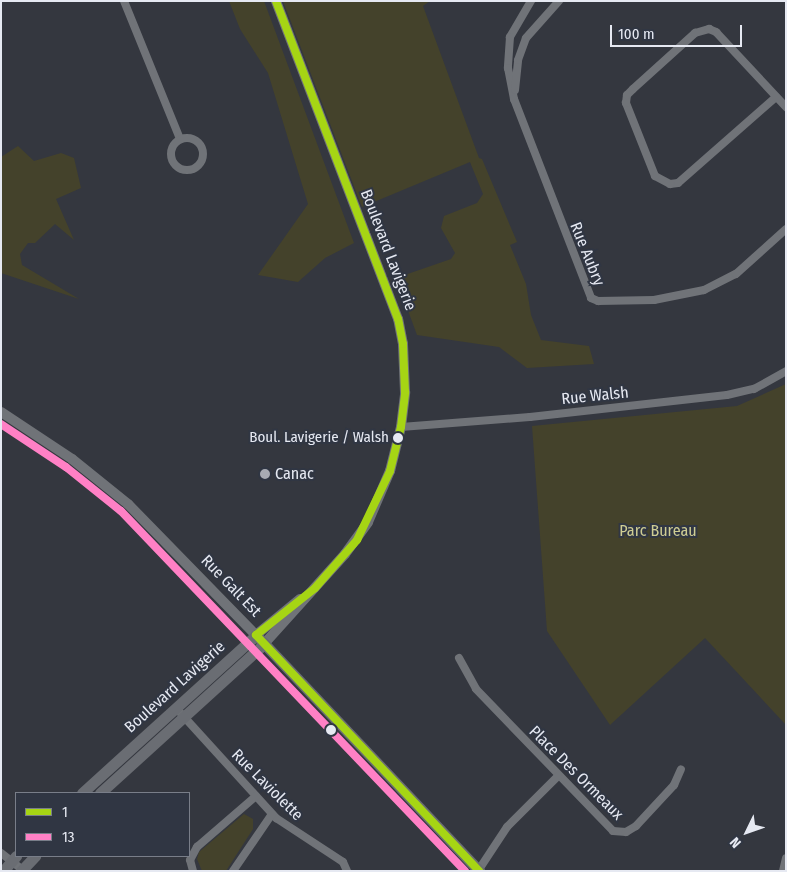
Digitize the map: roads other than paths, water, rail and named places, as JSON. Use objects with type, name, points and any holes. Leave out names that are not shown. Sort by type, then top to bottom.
[{"type":"main road","name":"Rue Galt Est","points":[[256,635],[479,871]]},
{"type":"main road","name":"Boulevard Lavigerie","points":[[101,792],[256,635]]},
{"type":"main road","name":"Boulevard Lavigerie","points":[[83,792],[264,644]]},
{"type":"main road","points":[[22,870],[34,857]]},
{"type":"main road","points":[[3,871],[14,858]]},
{"type":"street","points":[[124,1],[180,139]]},
{"type":"street","name":"Boulevard Lavigerie","points":[[264,644],[345,554],[368,522],[390,471],[401,427],[404,376],[398,319],[276,1]]},
{"type":"street","name":"Rue Aubry","points":[[531,1],[510,37],[508,68],[514,100],[591,298],[598,301],[654,300],[704,290],[736,274],[786,229]]},
{"type":"street","name":"Rue Aubry","points":[[514,100],[518,60],[526,38],[559,1]]},
{"type":"street","points":[[776,97],[678,183],[670,184],[655,176],[626,103],[627,95],[695,33],[709,29],[716,32],[786,107]]},
{"type":"street","points":[[187,137],[199,142],[204,154],[198,166],[185,170],[174,162],[172,149],[180,139],[187,137]]},
{"type":"street","name":"Rue Walsh","points":[[401,427],[530,417],[727,395],[754,389],[786,371]]},
{"type":"street","name":"Rue Galt Est","points":[[1,412],[72,458],[128,504],[256,635]]},
{"type":"street","name":"Boulevard Lavigerie","points":[[256,635],[315,588]]},
{"type":"street","name":"Place Des Ormeaux","points":[[460,658],[476,689],[606,827],[618,833],[636,826],[674,785],[681,769]]},
{"type":"street","name":"Rue Laviolette","points":[[180,712],[272,814],[292,831],[343,862],[347,871]]},
{"type":"street","points":[[479,871],[507,827],[558,776]]},
{"type":"street","points":[[192,871],[190,860],[197,848],[256,796]]},
{"type":"street","points":[[232,871],[272,814]]},
{"type":"street","points":[[1,853],[14,858],[22,870]]},
{"type":"place","name":"Boul. Lavigerie / Walsh","points":[[398,438]]},
{"type":"place","name":"Canac","points":[[265,474]]},
{"type":"park label","name":"Parc Bureau","points":[[658,531]]}]
